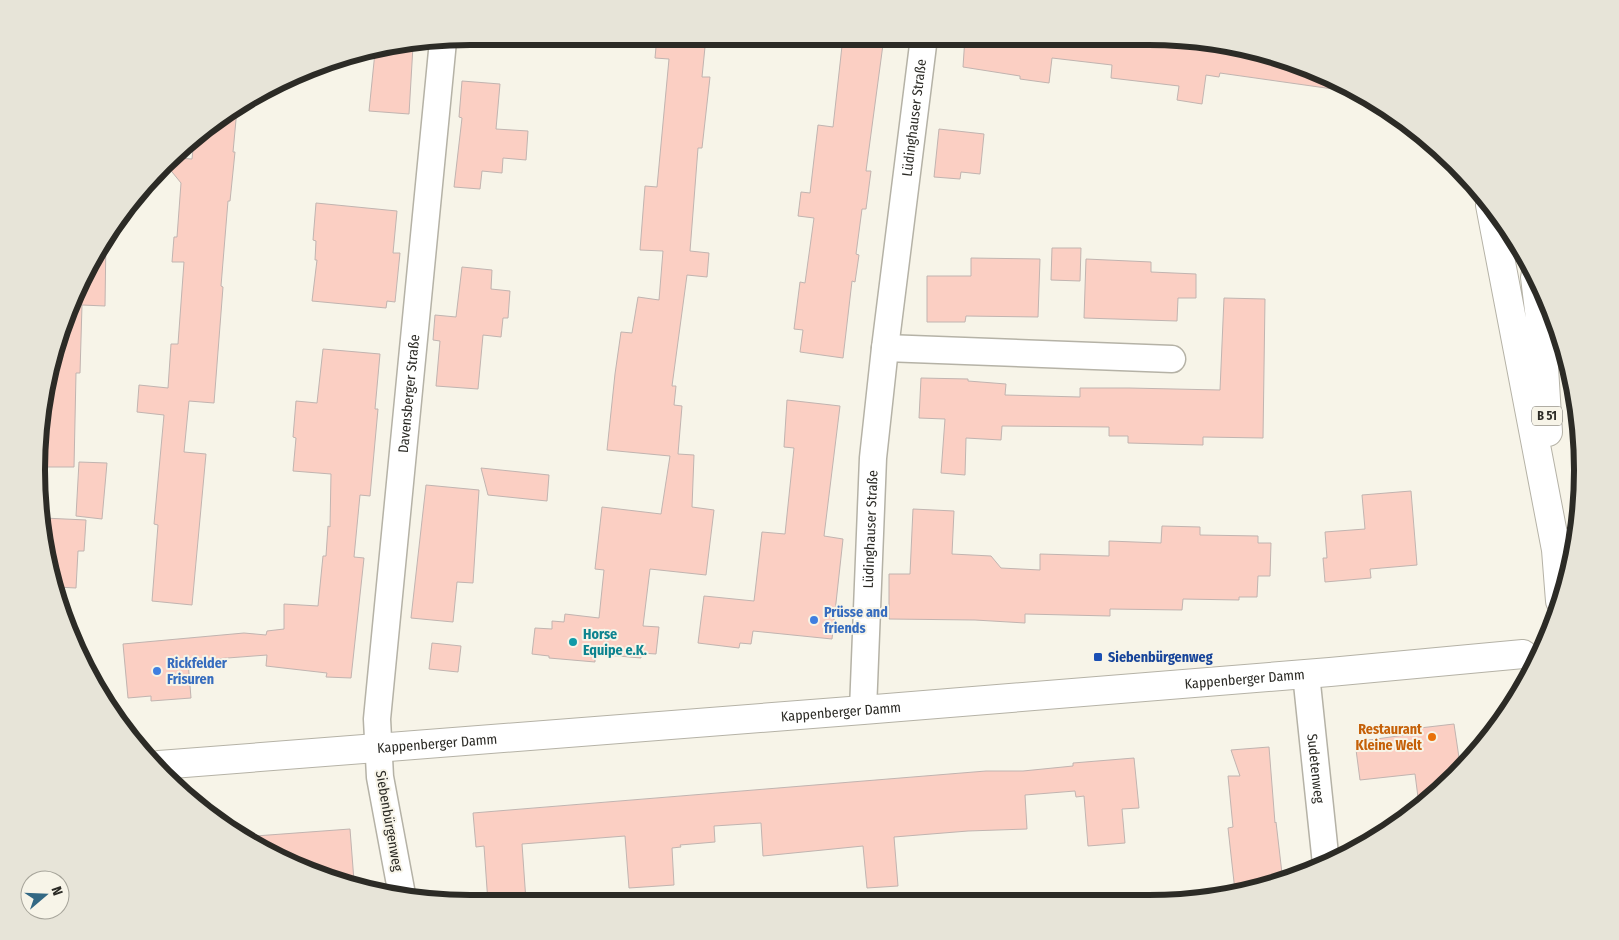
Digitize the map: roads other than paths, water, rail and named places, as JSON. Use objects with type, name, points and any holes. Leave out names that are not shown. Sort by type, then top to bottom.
[{"type":"main road","points":[[1493,221],[1557,555]]},
{"type":"main road","name":"B 51","points":[[1538,299],[1559,583]]},
{"type":"main road","name":"Kappenberger Damm","points":[[163,765],[1306,674],[1523,654]]},
{"type":"street","name":"Lüdinghauser Straße","points":[[863,710],[873,458],[923,45]]},
{"type":"street","name":"Davensberger Straße","points":[[378,747],[378,709],[443,46]]},
{"type":"street","points":[[885,348],[1172,359]]},
{"type":"street","name":"Sudetenweg","points":[[1306,674],[1325,857]]},
{"type":"street","name":"Siebenbürgenweg","points":[[378,747],[380,777],[401,889]]},
{"type":"place","name":"Prüsse and friends","points":[[814,620]]},
{"type":"place","name":"Horse Equipe e.K.","points":[[573,642]]},
{"type":"place","name":"Siebenbürgenweg","points":[[1098,657]]},
{"type":"place","name":"Rickfelder Frisuren","points":[[157,671]]},
{"type":"place","name":"Restaurant Kleine Welt","points":[[1432,737]]}]
